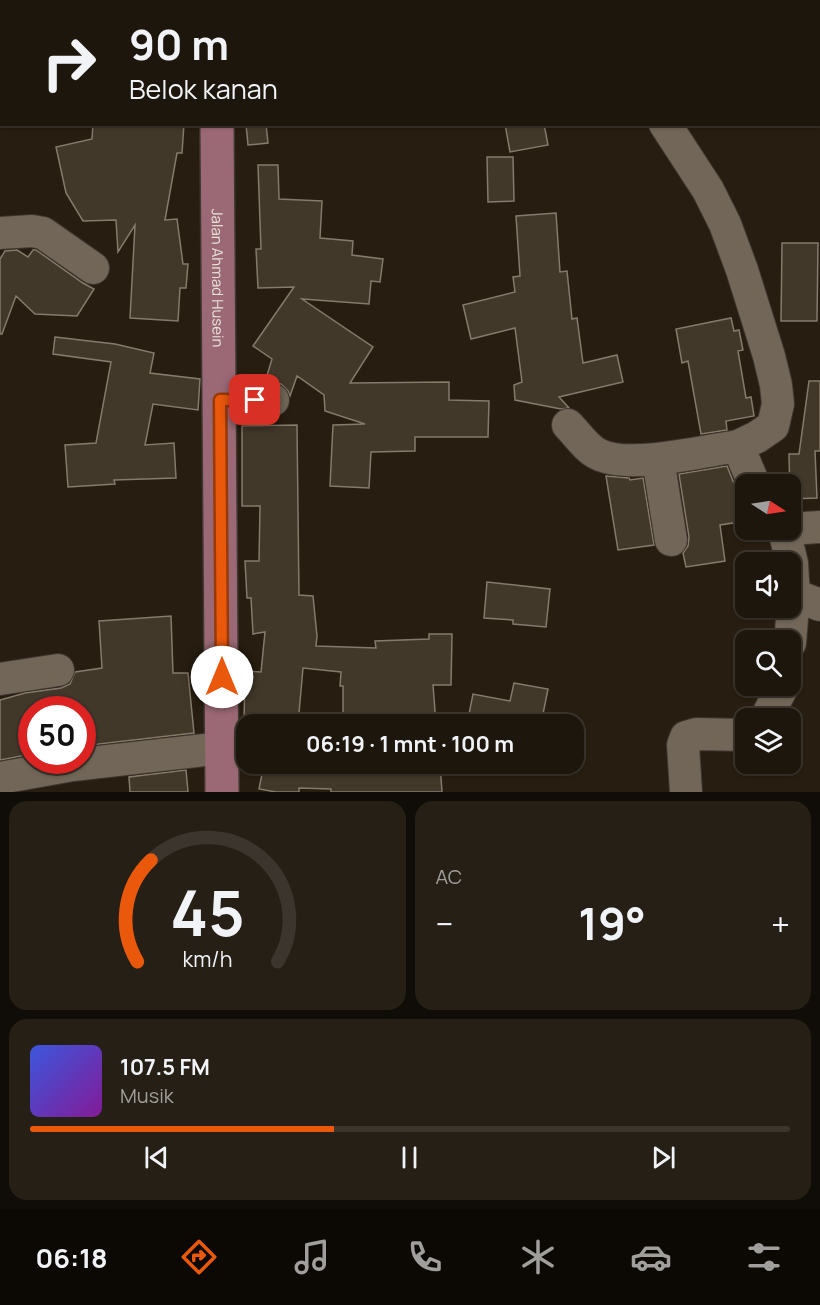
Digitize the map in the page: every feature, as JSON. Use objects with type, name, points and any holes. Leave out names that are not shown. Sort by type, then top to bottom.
[{"type":"main road","name":"Jalan Ahmad Husein","points":[[217,126],[222,792]]},
{"type":"street","points":[[568,425],[597,454],[619,459],[658,459],[738,446],[757,437],[772,426],[778,404],[776,385],[763,336],[725,224],[708,190],[666,126]]},
{"type":"street","points":[[0,233],[32,231],[43,233],[93,268]]},
{"type":"street","points":[[220,400],[273,400]]},
{"type":"street","points":[[738,446],[750,474]]},
{"type":"street","points":[[658,459],[670,540]]},
{"type":"street","points":[[801,528],[820,526]]},
{"type":"street","points":[[786,540],[792,562],[807,600],[795,630]]},
{"type":"street","points":[[0,679],[58,670]]},
{"type":"street","points":[[686,792],[684,745],[686,737],[696,734],[735,735]]},
{"type":"street","points":[[0,778],[73,765],[222,748]]},
{"type":"building","points":[[93,126],[184,126],[182,153],[177,153],[165,220],[177,219],[183,264],[188,264],[186,288],[180,288],[178,321],[130,318],[135,225],[118,252],[116,220],[83,221],[66,193],[56,147],[92,139]]},
{"type":"building","points":[[246,126],[266,126],[268,143],[248,145]]},
{"type":"building","points":[[505,126],[544,126],[548,145],[510,152]]},
{"type":"building","points":[[487,157],[513,157],[514,201],[488,202]]},
{"type":"building","points":[[258,165],[278,165],[279,199],[322,201],[320,238],[353,241],[352,255],[383,259],[380,282],[371,281],[369,304],[302,299],[373,347],[350,383],[449,382],[449,400],[489,401],[488,437],[415,437],[415,451],[371,452],[369,488],[330,486],[333,425],[365,424],[325,411],[324,395],[297,376],[290,396],[281,384],[265,382],[272,359],[253,346],[294,287],[258,288],[256,249],[261,249]]},
{"type":"building","points":[[556,213],[560,272],[567,271],[572,319],[577,318],[583,363],[617,355],[623,382],[559,397],[569,408],[561,409],[515,400],[514,385],[522,382],[515,328],[471,339],[463,305],[515,292],[513,277],[520,276],[516,216]]},
{"type":"building","points":[[782,243],[818,243],[817,321],[781,321]]},
{"type":"building","points":[[17,250],[28,257],[33,250],[36,250],[94,289],[77,316],[35,314],[16,296],[2,334],[0,334],[0,259],[5,251]]},
{"type":"building","points":[[731,318],[734,331],[739,330],[743,350],[738,351],[746,398],[751,397],[754,416],[726,421],[727,430],[701,434],[688,361],[682,363],[676,329]]},
{"type":"building","points":[[55,337],[115,344],[154,353],[150,373],[200,379],[198,410],[153,404],[145,445],[174,443],[176,478],[114,480],[115,484],[68,487],[65,445],[96,443],[111,362],[53,354]]},
{"type":"building","points":[[809,381],[820,381],[820,451],[815,451],[817,498],[801,499],[801,474],[789,474],[789,454],[799,454]]},
{"type":"building","points":[[297,425],[299,595],[313,596],[316,646],[376,648],[375,641],[429,639],[429,634],[452,634],[451,685],[433,685],[435,714],[343,714],[341,672],[303,668],[299,714],[244,714],[245,671],[261,672],[265,632],[253,634],[251,598],[247,598],[245,561],[259,561],[260,506],[242,506],[242,426]]},
{"type":"building","points":[[727,466],[735,486],[735,523],[720,525],[725,561],[686,567],[683,553],[688,546],[689,537],[679,474]]},
{"type":"building","points":[[606,476],[629,478],[630,480],[643,478],[654,545],[618,550]]},
{"type":"building","points":[[487,582],[550,589],[546,627],[513,624],[513,620],[484,618]]},
{"type":"building","points":[[171,616],[173,673],[188,673],[194,733],[96,744],[96,696],[18,696],[18,757],[0,760],[0,700],[25,693],[61,688],[70,684],[75,672],[102,668],[99,621]]},
{"type":"building","points":[[514,683],[548,689],[543,714],[469,714],[473,694],[510,701]]},
{"type":"building","points":[[186,770],[188,792],[130,792],[129,777]]},
{"type":"building","points":[[262,774],[441,774],[442,792],[331,792],[331,789],[299,788],[299,792],[276,792],[259,789]]},
{"type":"route","points":[[222,677],[220,400],[255,400]]}]
